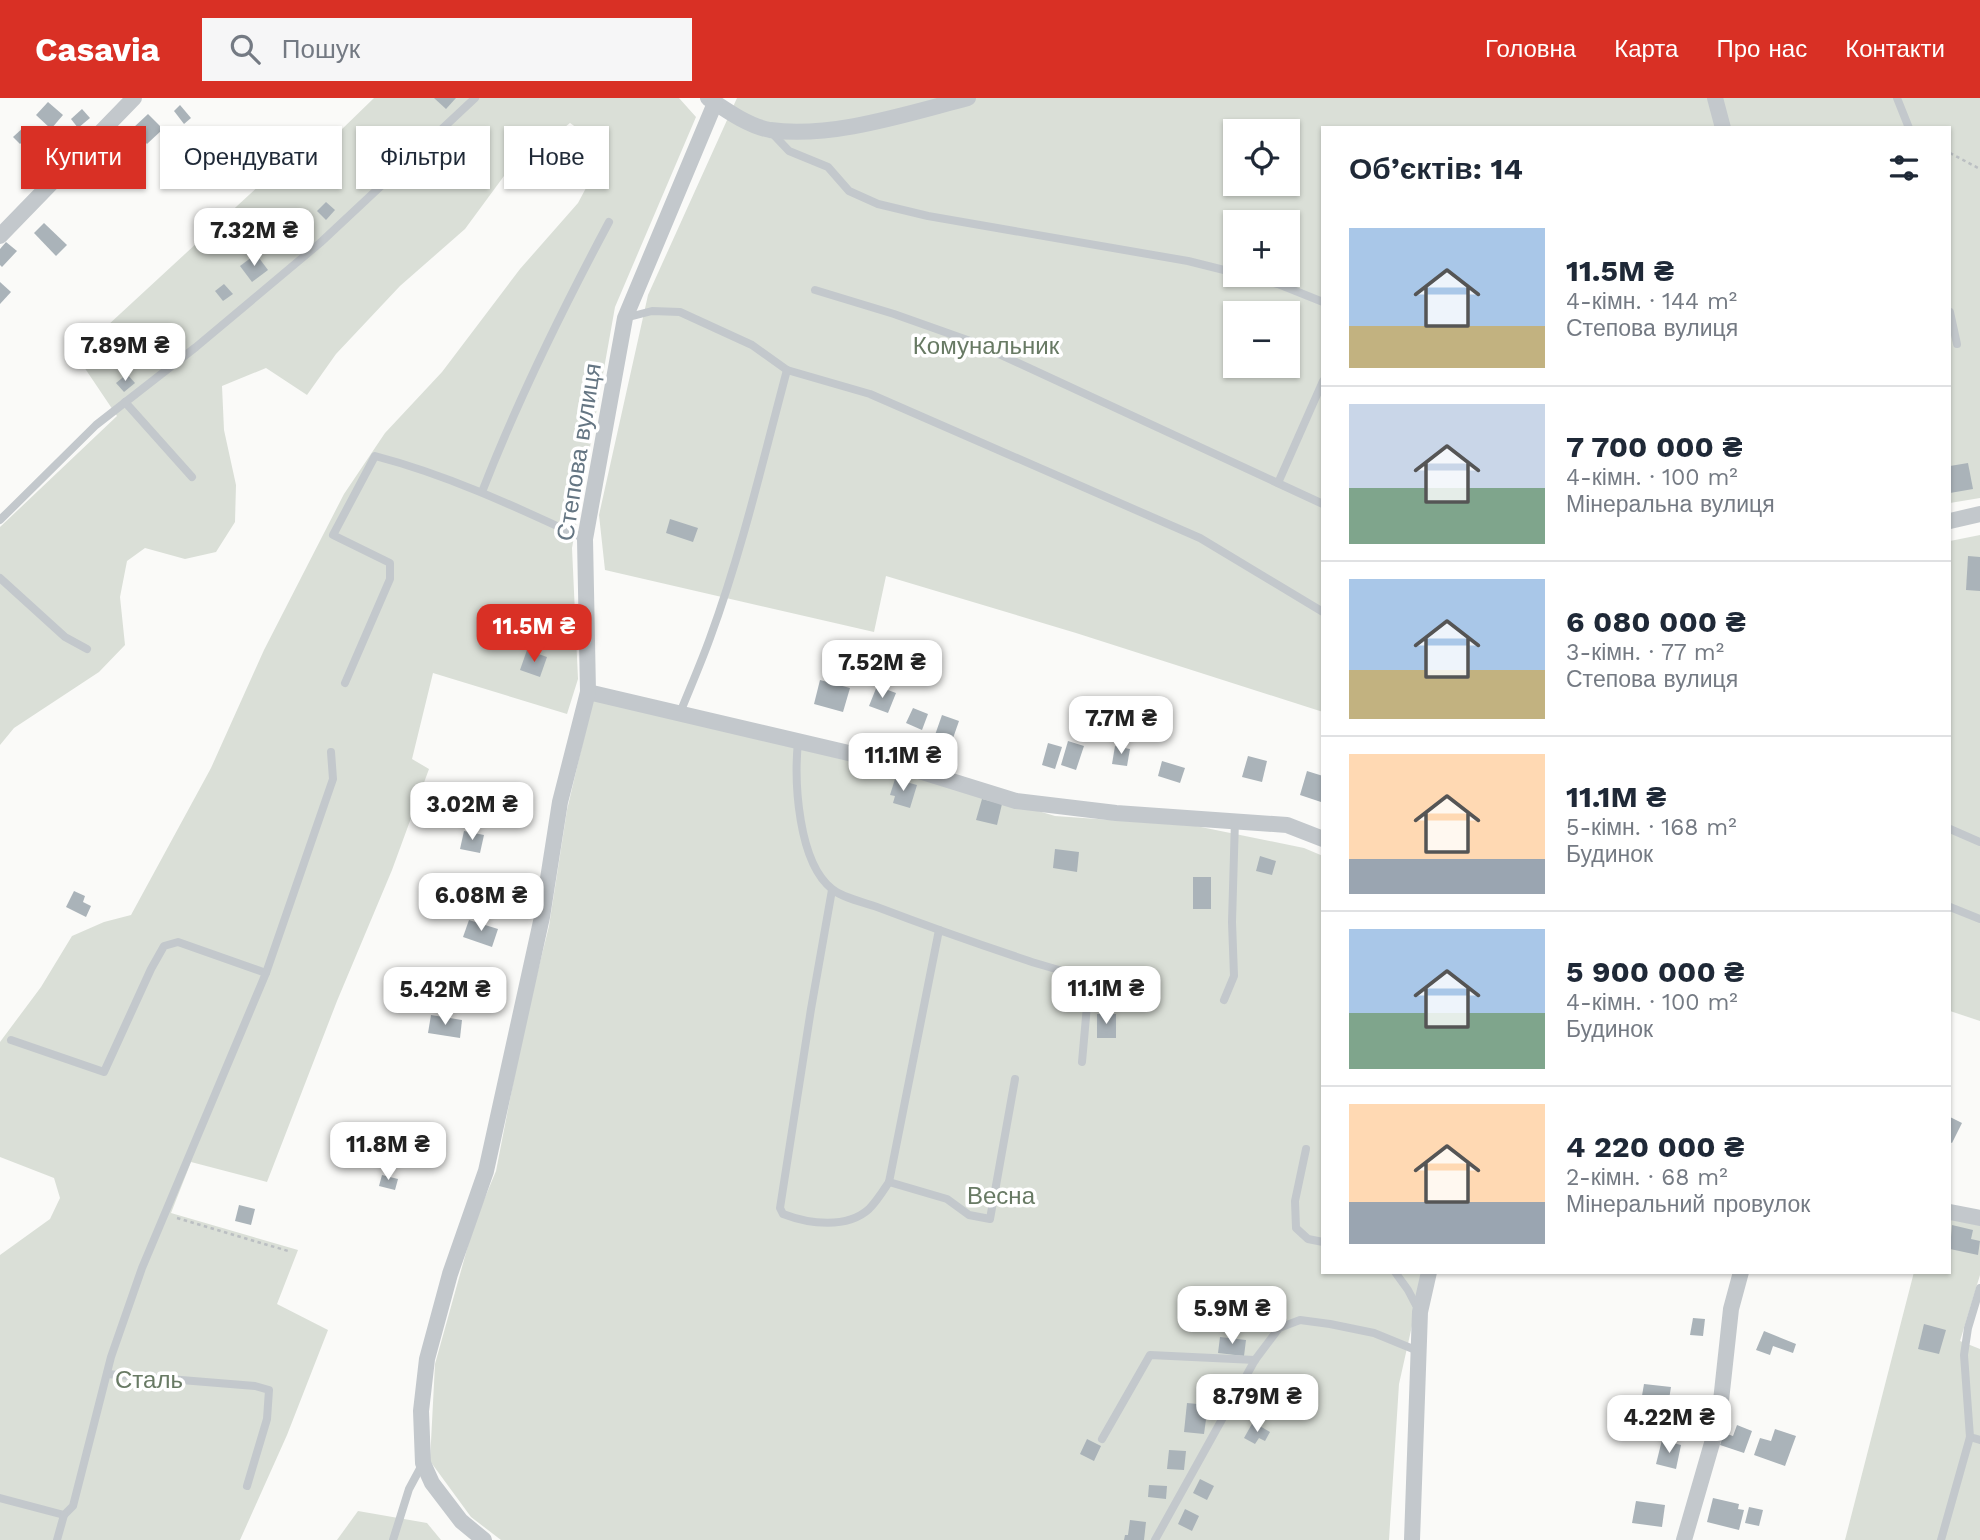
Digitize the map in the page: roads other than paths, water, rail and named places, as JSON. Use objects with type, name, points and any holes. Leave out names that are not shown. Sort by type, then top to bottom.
[{"type":"street","points":[[0,236],[134,98]]},
{"type":"street","points":[[712,101],[742,119],[769,130],[825,131],[968,98]]},
{"type":"street","points":[[1715,98],[1722,126]]},
{"type":"street","name":"Степова вулиця","points":[[484,1540],[461,1521],[432,1483],[423,1463],[421,1411],[427,1359],[450,1274],[486,1171],[542,917],[560,802],[588,692],[585,539],[625,317],[712,101]]},
{"type":"street","points":[[1951,521],[1980,514]]},
{"type":"street","points":[[588,692],[900,765],[1016,801],[1116,813],[1287,825],[1321,838]]},
{"type":"street","points":[[1951,1212],[1980,1218]]},
{"type":"street","points":[[1412,1540],[1420,1312],[1429,1274]]},
{"type":"street","points":[[1684,1540],[1719,1419],[1731,1309],[1740,1274]]},
{"type":"lane","points":[[0,520],[96,425],[320,243],[475,98]]},
{"type":"lane","points":[[1897,98],[1908,126]]},
{"type":"lane","points":[[769,130],[789,151],[828,167],[849,191],[878,204],[928,216],[1188,261],[1223,270]]},
{"type":"lane","points":[[482,492],[508,426],[609,222]]},
{"type":"lane","points":[[1286,287],[1321,301]]},
{"type":"lane","points":[[815,290],[973,342],[1321,503]]},
{"type":"lane","points":[[625,317],[652,311],[680,312],[752,345],[787,370],[870,394],[1200,538],[1321,611]]},
{"type":"lane","points":[[1951,317],[1957,344]]},
{"type":"lane","points":[[680,713],[710,638],[732,571],[787,370]]},
{"type":"lane","points":[[1278,483],[1321,386]]},
{"type":"lane","points":[[125,402],[192,477]]},
{"type":"lane","points":[[345,683],[390,579],[390,562],[333,535],[375,456],[403,463],[482,492],[585,539]]},
{"type":"lane","points":[[0,578],[65,637],[87,649]]},
{"type":"lane","points":[[798,742],[795,772],[798,807],[813,864],[832,890],[1044,967],[1077,975],[1089,983],[1082,1062]]},
{"type":"lane","points":[[57,1540],[64,1515],[73,1506],[107,1374],[142,1268],[266,973],[333,779],[331,752]]},
{"type":"lane","points":[[1224,1000],[1234,976],[1232,876],[1235,820]]},
{"type":"lane","points":[[1951,829],[1980,842]]},
{"type":"lane","points":[[832,890],[806,1034],[780,1208],[783,1214],[793,1218],[824,1223],[842,1220],[866,1211],[889,1182],[939,930]]},
{"type":"lane","points":[[1951,907],[1980,919]]},
{"type":"lane","points":[[11,1040],[104,1072],[164,946],[178,942],[266,973]]},
{"type":"lane","points":[[889,1182],[947,1199],[969,1215],[990,1219],[1015,1079]]},
{"type":"lane","points":[[1306,1149],[1295,1201],[1296,1228],[1308,1239],[1321,1242]]},
{"type":"lane","points":[[1396,1274],[1420,1312]]},
{"type":"lane","points":[[1941,1540],[1970,1437],[1964,1355],[1968,1328],[1980,1288]]},
{"type":"lane","points":[[1155,1540],[1255,1360],[1279,1328],[1300,1320],[1374,1333],[1418,1351]]},
{"type":"lane","points":[[1102,1439],[1150,1355],[1255,1360]]},
{"type":"lane","points":[[107,1374],[255,1386],[269,1390],[267,1419],[247,1486]]},
{"type":"lane","points":[[1970,1437],[1980,1440]]},
{"type":"lane","points":[[393,1540],[409,1489],[423,1463]]},
{"type":"lane","points":[[0,1498],[64,1515]]},
{"type":"park label","name":"Комунальник","points":[[986,346]]},
{"type":"park label","name":"Весна","points":[[1001,1196]]},
{"type":"park label","name":"Сталь","points":[[149,1380]]}]
